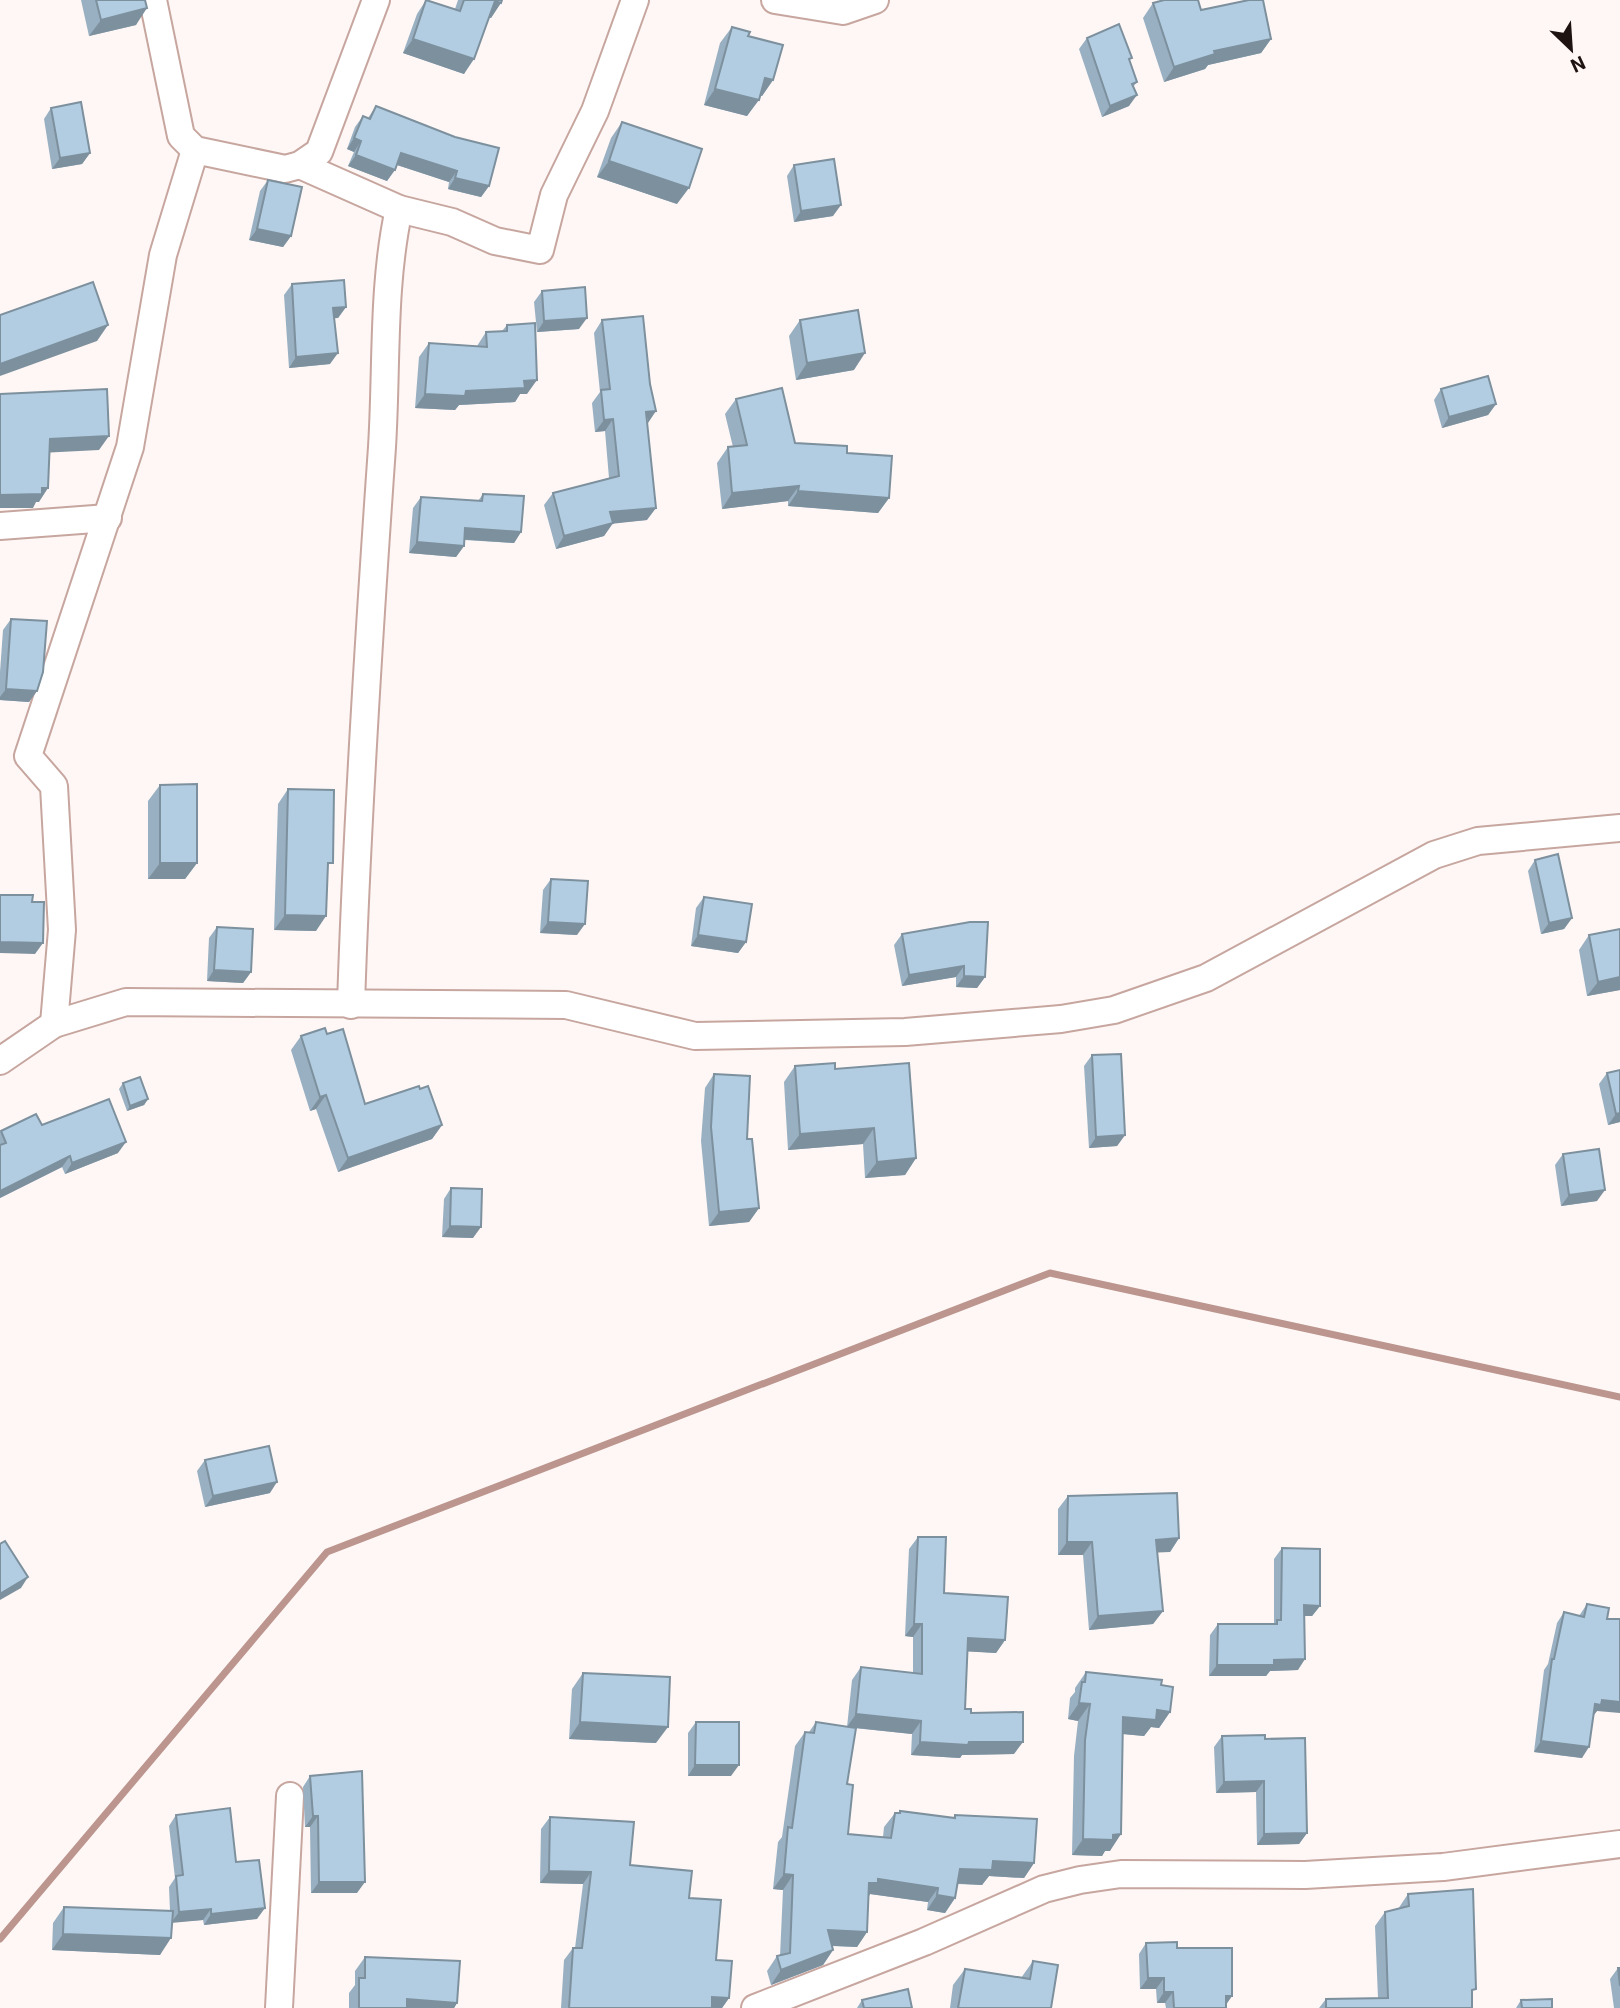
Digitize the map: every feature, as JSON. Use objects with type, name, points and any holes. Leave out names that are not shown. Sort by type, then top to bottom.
[{"type":"street","points":[[153,0],[181,136],[195,150],[285,169],[300,165],[319,152],[376,0]]},
{"type":"street","points":[[300,165],[399,209],[452,222],[495,241],[540,250],[554,195],[595,111],[635,0]]},
{"type":"street","points":[[775,0],[843,11],[875,0]]},
{"type":"street","points":[[54,1024],[62,930],[54,786],[28,756],[130,447],[163,255],[195,150]]},
{"type":"street","points":[[351,1005],[365,680],[387,374],[390,251],[399,209]]},
{"type":"street","points":[[0,526],[108,518]]},
{"type":"street","points":[[0,1061],[54,1024],[126,1002],[566,1005],[695,1036],[905,1032],[1061,1019],[1114,1010],[1206,978],[1434,855],[1478,841],[1620,828]]},
{"type":"street","points":[[279,2008],[290,1796]]},
{"type":"street","points":[[755,2008],[924,1942],[1044,1889],[1080,1880],[1121,1874],[1305,1875],[1443,1867],[1620,1844]]},
{"type":"building","points":[[96,0],[145,0],[147,8],[101,20]]},
{"type":"building","points":[[426,0],[460,11],[464,0],[502,0],[501,3],[495,1],[474,59],[413,39]]},
{"type":"building","points":[[1164,0],[1198,0],[1201,10],[1249,0],[1263,0],[1271,39],[1214,51],[1215,54],[1174,67],[1153,3]]},
{"type":"building","points":[[1119,24],[1132,58],[1129,59],[1137,82],[1132,84],[1137,95],[1110,106],[1087,38]]},
{"type":"building","points":[[732,27],[750,32],[748,36],[783,45],[773,80],[765,78],[759,100],[715,89]]},
{"type":"building","points":[[81,102],[90,153],[60,158],[51,108]]},
{"type":"building","points":[[376,106],[455,137],[499,148],[489,186],[455,178],[457,171],[401,153],[395,170],[356,155],[361,141],[354,138],[363,116],[370,119]]},
{"type":"building","points":[[622,122],[702,149],[689,188],[609,161]]},
{"type":"building","points":[[834,159],[841,205],[801,211],[794,165]]},
{"type":"building","points":[[268,180],[302,187],[291,236],[257,229]]},
{"type":"building","points":[[344,280],[346,307],[333,308],[338,353],[296,357],[292,284]]},
{"type":"building","points":[[93,282],[108,325],[0,364],[0,315]]},
{"type":"building","points":[[585,287],[587,318],[544,321],[542,291]]},
{"type":"building","points":[[858,310],[865,353],[807,363],[800,320]]},
{"type":"building","points":[[643,316],[650,384],[656,411],[646,412],[656,508],[610,512],[613,523],[564,536],[553,493],[619,476],[613,419],[604,420],[601,390],[610,389],[602,320]]},
{"type":"building","points":[[535,323],[537,380],[524,381],[525,388],[466,391],[465,396],[425,394],[429,343],[487,347],[486,332],[507,331],[507,325]]},
{"type":"building","points":[[1488,376],[1496,404],[1449,417],[1441,389]]},
{"type":"building","points":[[782,388],[795,443],[847,446],[847,453],[892,456],[889,498],[798,491],[799,486],[732,493],[728,447],[747,445],[736,399]]},
{"type":"building","points":[[107,389],[109,436],[50,439],[48,488],[42,488],[42,494],[0,495],[0,394]]},
{"type":"building","points":[[483,494],[524,496],[521,532],[465,528],[464,546],[417,542],[421,497],[482,501]]},
{"type":"building","points":[[11,619],[47,621],[43,672],[37,691],[6,689]]},
{"type":"building","points":[[197,784],[197,863],[160,863],[160,785]]},
{"type":"building","points":[[288,789],[334,790],[333,863],[328,863],[326,916],[285,915]]},
{"type":"building","points":[[1558,854],[1572,918],[1549,923],[1535,860]]},
{"type":"building","points":[[551,879],[588,881],[585,924],[548,922]]},
{"type":"building","points":[[0,895],[33,895],[32,902],[44,902],[43,943],[0,942]]},
{"type":"building","points":[[704,897],[752,904],[746,942],[698,935]]},
{"type":"building","points":[[970,922],[988,922],[985,977],[964,976],[964,966],[909,975],[902,934]]},
{"type":"building","points":[[217,927],[253,929],[251,972],[214,970]]},
{"type":"building","points":[[1620,929],[1620,977],[1598,982],[1589,935]]},
{"type":"building","points":[[325,1028],[327,1034],[343,1029],[365,1104],[419,1086],[420,1089],[428,1086],[442,1125],[348,1158],[326,1095],[320,1097],[301,1036]]},
{"type":"building","points":[[1121,1054],[1125,1135],[1096,1137],[1092,1055]]},
{"type":"building","points":[[835,1063],[835,1069],[909,1063],[916,1158],[877,1162],[874,1128],[800,1134],[795,1066]]},
{"type":"building","points":[[1620,1070],[1620,1113],[1616,1114],[1607,1073]]},
{"type":"building","points":[[714,1074],[750,1076],[747,1139],[752,1139],[759,1208],[719,1212],[711,1127]]},
{"type":"building","points":[[140,1077],[148,1099],[130,1106],[123,1083]]},
{"type":"building","points":[[109,1099],[126,1142],[72,1163],[70,1156],[0,1191],[0,1145],[6,1143],[1,1131],[36,1114],[42,1125]]},
{"type":"building","points":[[1599,1149],[1605,1190],[1569,1195],[1563,1154]]},
{"type":"building","points":[[451,1188],[482,1189],[481,1227],[450,1226]]},
{"type":"building","points":[[269,1446],[277,1482],[213,1496],[205,1460]]},
{"type":"building","points":[[1177,1493],[1179,1538],[1156,1540],[1163,1611],[1098,1616],[1092,1542],[1067,1542],[1068,1496]]},
{"type":"building","points":[[918,1537],[946,1537],[944,1593],[1008,1597],[1005,1640],[968,1638],[965,1709],[971,1709],[971,1713],[1023,1712],[1023,1742],[969,1742],[968,1745],[920,1742],[921,1721],[856,1714],[861,1667],[922,1674],[922,1624],[914,1624]]},
{"type":"building","points":[[5,1541],[28,1577],[0,1594],[0,1544]]},
{"type":"building","points":[[1282,1548],[1320,1549],[1320,1606],[1304,1605],[1305,1659],[1274,1660],[1274,1665],[1217,1665],[1218,1624],[1277,1624],[1277,1620],[1281,1620]]},
{"type":"building","points":[[1587,1604],[1609,1608],[1607,1619],[1620,1619],[1620,1702],[1602,1700],[1601,1705],[1595,1704],[1589,1747],[1541,1741],[1552,1659],[1564,1612],[1584,1617]]},
{"type":"building","points":[[1086,1672],[1162,1680],[1161,1685],[1173,1687],[1170,1712],[1157,1710],[1156,1720],[1123,1717],[1121,1834],[1113,1835],[1113,1840],[1083,1839],[1085,1740],[1090,1704],[1079,1703]]},
{"type":"building","points":[[583,1673],[670,1677],[668,1727],[580,1722]]},
{"type":"building","points":[[696,1722],[739,1722],[739,1765],[695,1765]]},
{"type":"building","points":[[816,1722],[856,1728],[847,1784],[853,1785],[848,1834],[891,1838],[895,1813],[900,1811],[955,1818],[955,1815],[1037,1819],[1034,1863],[993,1861],[992,1870],[960,1869],[955,1898],[937,1895],[938,1888],[878,1879],[878,1883],[869,1883],[867,1932],[828,1930],[833,1950],[781,1970],[777,1956],[790,1953],[793,1875],[784,1874],[788,1827],[792,1828],[805,1732],[814,1733]]},
{"type":"building","points":[[1265,1735],[1265,1739],[1305,1738],[1307,1833],[1264,1834],[1264,1781],[1224,1782],[1222,1736]]},
{"type":"building","points":[[362,1771],[365,1882],[319,1882],[318,1816],[313,1816],[310,1776]]},
{"type":"building","points":[[230,1808],[236,1862],[259,1860],[265,1908],[211,1914],[211,1909],[179,1912],[176,1876],[183,1875],[176,1815]]},
{"type":"building","points":[[550,1817],[634,1822],[630,1865],[692,1871],[689,1898],[721,1900],[716,1960],[732,1961],[729,1998],[712,1997],[712,2008],[569,2008],[573,1948],[582,1948],[591,1872],[549,1871]]},
{"type":"building","points":[[1473,1889],[1476,1989],[1472,1990],[1472,2008],[1326,2008],[1326,1999],[1388,1998],[1385,1912],[1409,1906],[1408,1894]]},
{"type":"building","points":[[64,1907],[173,1911],[171,1938],[63,1934]]},
{"type":"building","points":[[1177,1942],[1177,1948],[1232,1948],[1232,1996],[1226,1996],[1226,2008],[1174,2008],[1173,1992],[1164,1992],[1164,1978],[1148,1978],[1146,1943]]},
{"type":"building","points":[[365,1957],[460,1961],[457,2003],[407,1999],[407,2008],[359,2008],[359,1978],[365,1978]]},
{"type":"building","points":[[1033,1961],[1058,1965],[1051,2008],[958,2008],[965,1969],[1030,1979]]},
{"type":"building","points":[[908,1989],[912,2008],[864,2008],[862,2000]]},
{"type":"building","points":[[1552,1999],[1552,2008],[1522,2008],[1521,2000]]},
{"type":"waterway","points":[[0,1939],[327,1552],[1050,1273],[1620,1397]]}]
